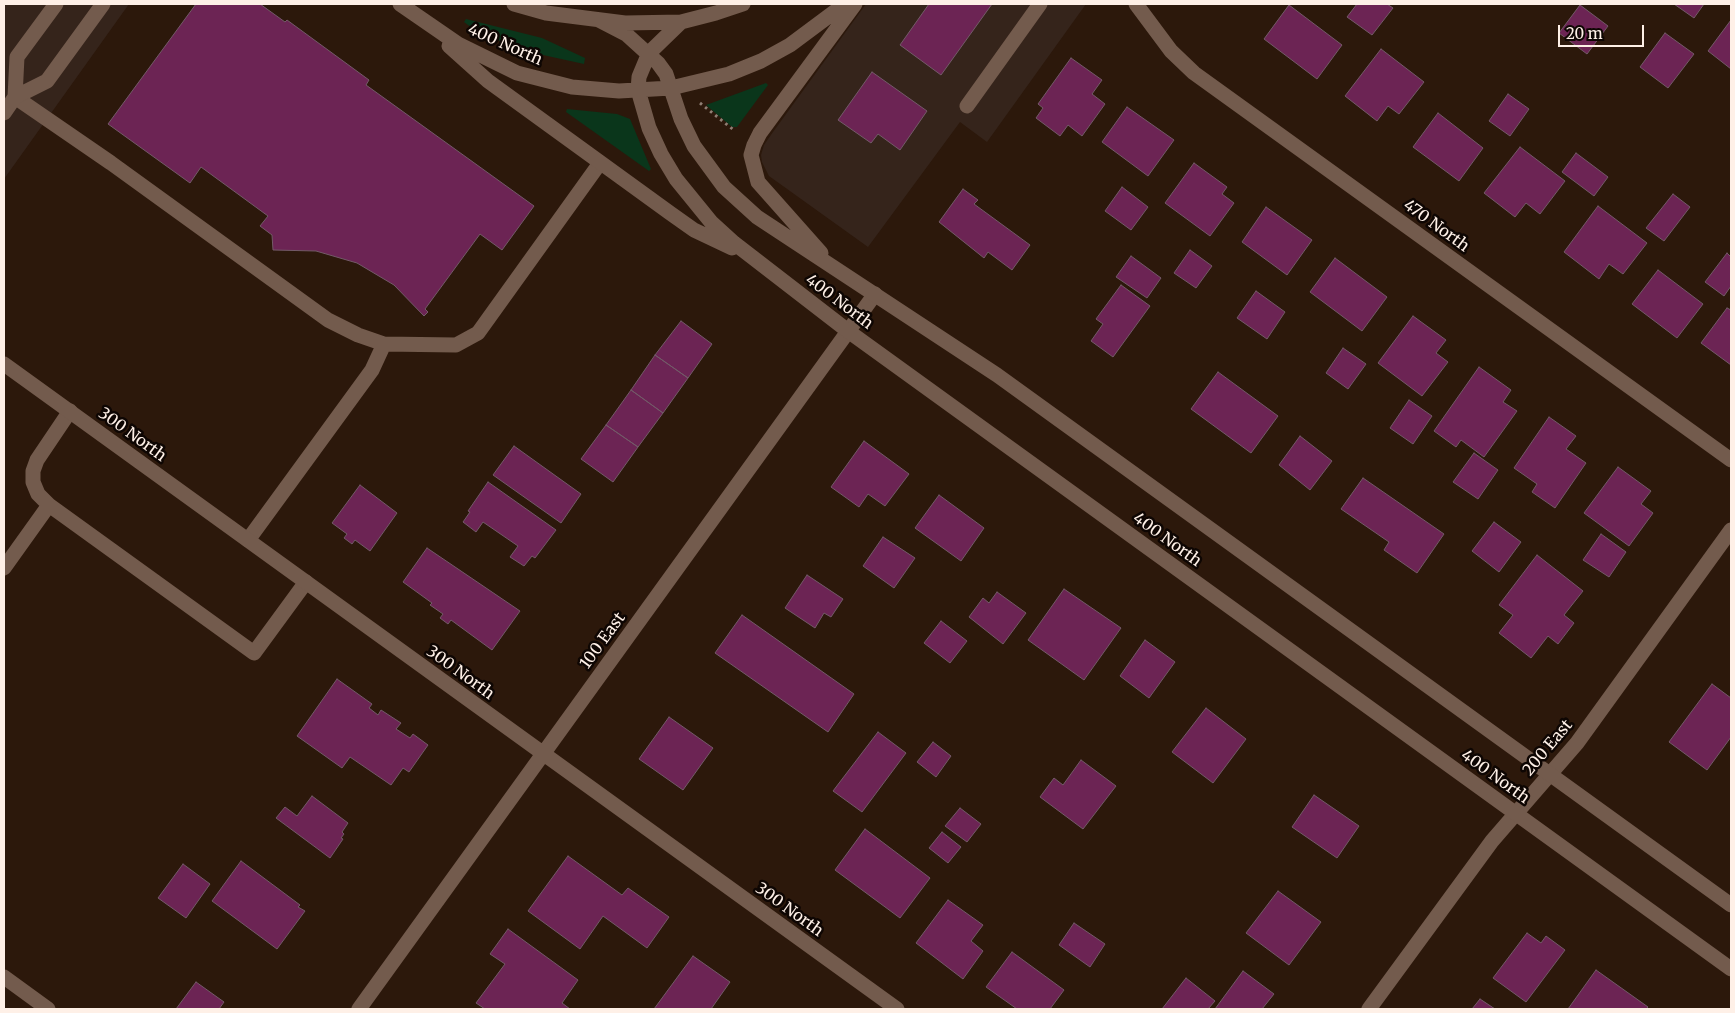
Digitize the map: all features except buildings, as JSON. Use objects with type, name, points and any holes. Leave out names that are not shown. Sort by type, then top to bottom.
[{"type":"main road","points":[[15,97],[17,57],[56,4]]},
{"type":"main road","points":[[4,112],[15,97],[47,81],[103,4]]},
{"type":"main road","name":"400 North","points":[[400,4],[431,26],[487,60],[535,78],[600,90],[638,90],[649,128],[661,154],[676,179],[711,222],[758,262],[848,331],[1731,969]]},
{"type":"main road","name":"400 North","points":[[514,4],[533,6],[546,13],[599,20],[626,34],[650,53],[666,74],[682,120],[694,146],[724,187],[757,217],[997,375],[1731,905]]},
{"type":"main road","points":[[599,20],[626,23],[681,22],[716,14],[743,4]]},
{"type":"main road","points":[[681,22],[650,53],[639,77],[638,90],[671,88],[729,74],[761,61],[810,32],[845,4]]},
{"type":"main road","points":[[835,269],[763,189],[754,173],[752,155],[754,145],[760,133],[855,4]]},
{"type":"main road","points":[[967,106],[1040,4]]},
{"type":"main road","name":"470 North","points":[[1136,4],[1172,51],[1194,73],[1731,460]]},
{"type":"main road","points":[[431,26],[468,64],[488,81],[600,163],[694,230],[758,262]]},
{"type":"main road","points":[[15,97],[111,163],[328,320],[358,335],[384,344],[456,345],[478,333],[600,163]]},
{"type":"main road","name":"100 East","points":[[359,1009],[875,294]]},
{"type":"main road","points":[[248,540],[372,370],[384,344]]},
{"type":"main road","name":"300 North","points":[[4,364],[897,1009]]},
{"type":"main road","points":[[70,412],[33,471],[33,482],[38,494],[49,506],[254,654],[306,582]]},
{"type":"main road","points":[[4,568],[49,506]]},
{"type":"main road","name":"200 East","points":[[1369,1009],[1492,841],[1577,743],[1731,530]]},
{"type":"main road","points":[[4,977],[48,1009]]},
{"type":"path","points":[[700,102],[735,132]]},
{"type":"shaded area","points":[[4,4],[129,4],[4,179]]},
{"type":"shaded area","points":[[866,4],[1086,4],[987,142],[960,122],[868,247],[769,176],[762,162],[761,155],[764,145],[773,132]]},
{"type":"green space","points":[[466,19],[542,38],[585,58],[584,64],[543,55],[504,43],[468,25],[464,22]]},
{"type":"green space","points":[[766,83],[768,85],[737,127],[732,127],[706,105]]},
{"type":"green space","points":[[567,109],[617,114],[630,119],[651,169],[649,171],[566,112]]}]
